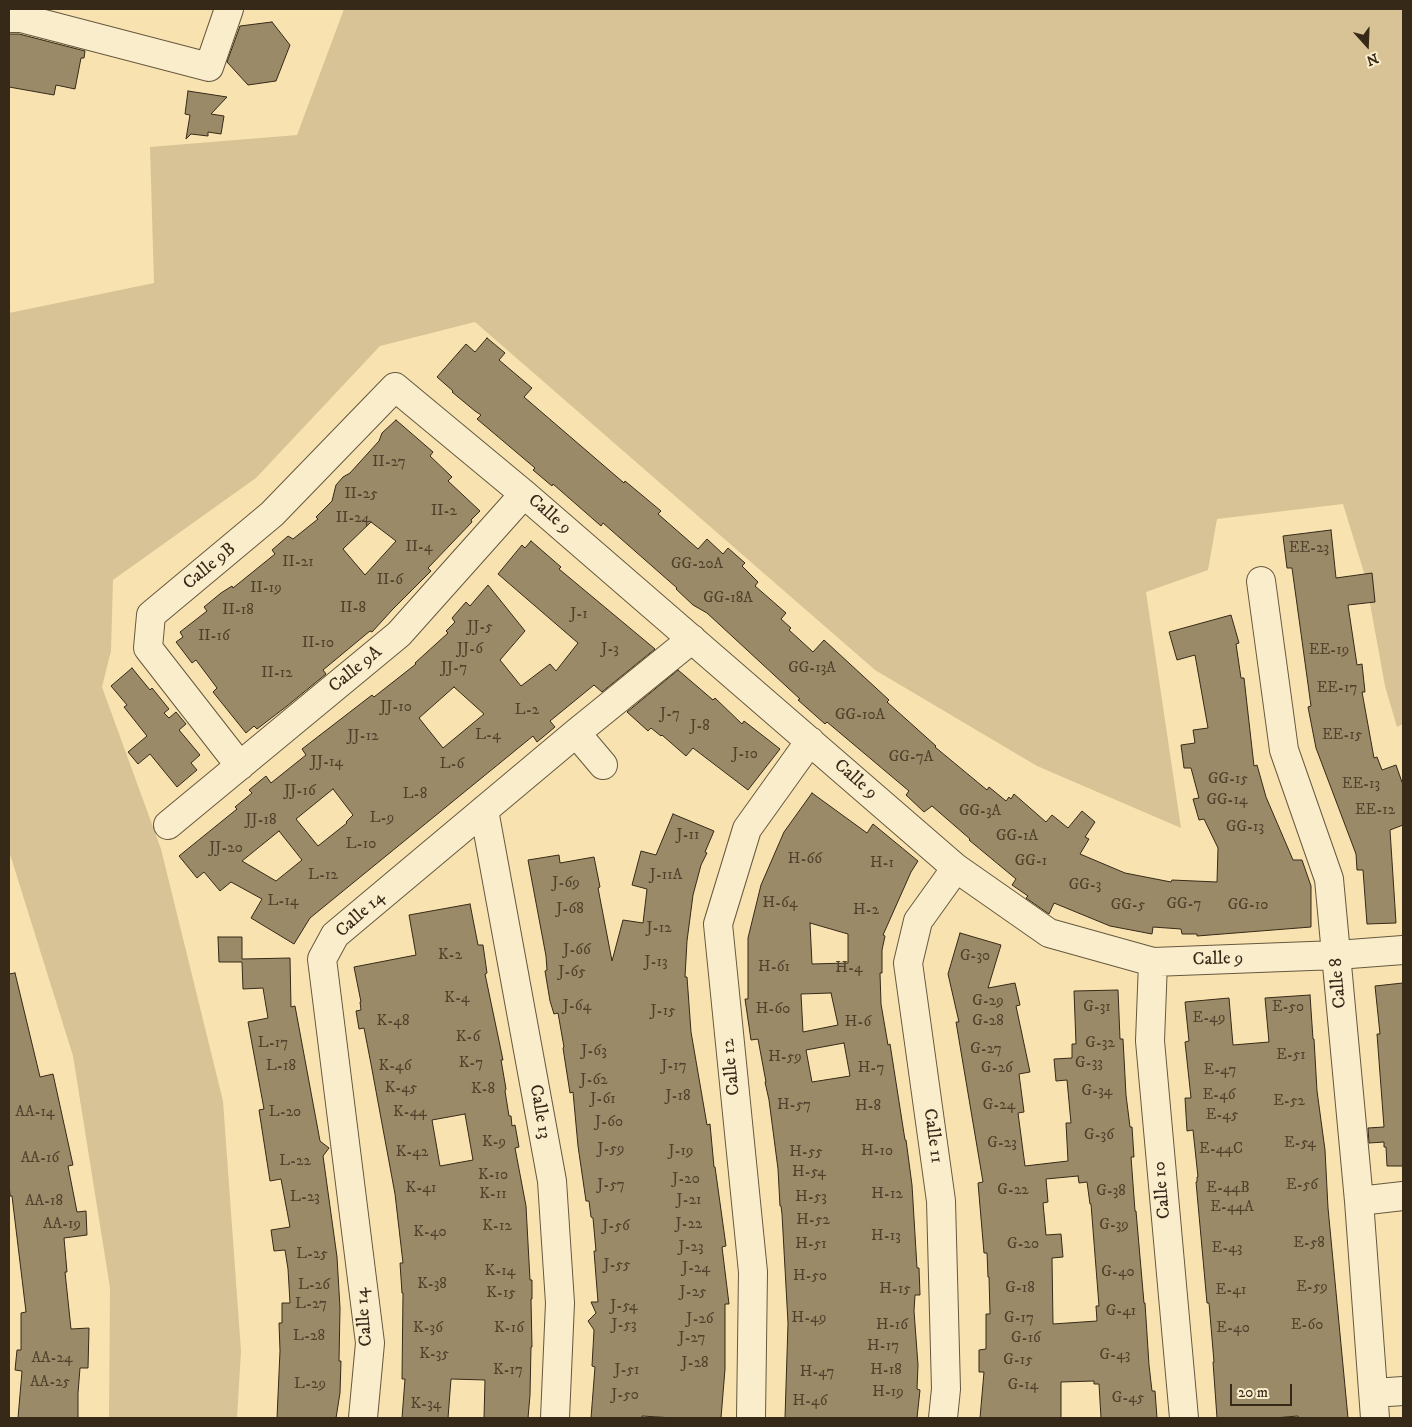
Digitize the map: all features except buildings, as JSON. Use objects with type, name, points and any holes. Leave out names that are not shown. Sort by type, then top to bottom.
[{"type":"street","points":[[9,18],[21,18],[209,67],[230,9]]},
{"type":"street","name":"Calle 9","points":[[395,387],[524,494],[956,868],[1049,934],[1153,962],[1337,955],[1403,950]]},
{"type":"street","name":"Calle 9B","points":[[240,766],[148,648],[151,615],[272,514],[395,387]]},
{"type":"street","name":"Calle 9A","points":[[168,825],[400,634],[524,494]]},
{"type":"street","name":"Calle 8","points":[[1261,581],[1284,750],[1329,879],[1359,1201],[1374,1406]]},
{"type":"street","name":"Calle 14","points":[[363,1418],[370,1343],[322,959],[335,935],[576,733],[692,639]]},
{"type":"street","points":[[576,733],[603,765]]},
{"type":"street","name":"Calle 12","points":[[751,1418],[753,1272],[718,924],[747,829],[810,741]]},
{"type":"street","name":"Calle 13","points":[[484,810],[552,1181],[560,1303],[555,1418]]},
{"type":"street","name":"Calle 11","points":[[943,1418],[946,1389],[941,1201],[908,963],[918,921],[956,868]]},
{"type":"street","name":"Calle 10","points":[[1153,962],[1150,1041],[1184,1418]]},
{"type":"street","points":[[1359,1201],[1403,1196]]},
{"type":"street","points":[[1374,1406],[1403,1391]]},
{"type":"shaded area","points":[[344,9],[1403,9],[1403,724],[1397,727],[1385,686],[1365,576],[1343,504],[1217,519],[1208,570],[1146,592],[1181,828],[1037,766],[875,670],[475,322],[380,346],[256,478],[113,580],[111,651],[102,687],[161,849],[223,1101],[241,1351],[237,1418],[109,1418],[110,1288],[73,1056],[9,851],[9,313],[154,283],[150,147],[297,135]]}]
